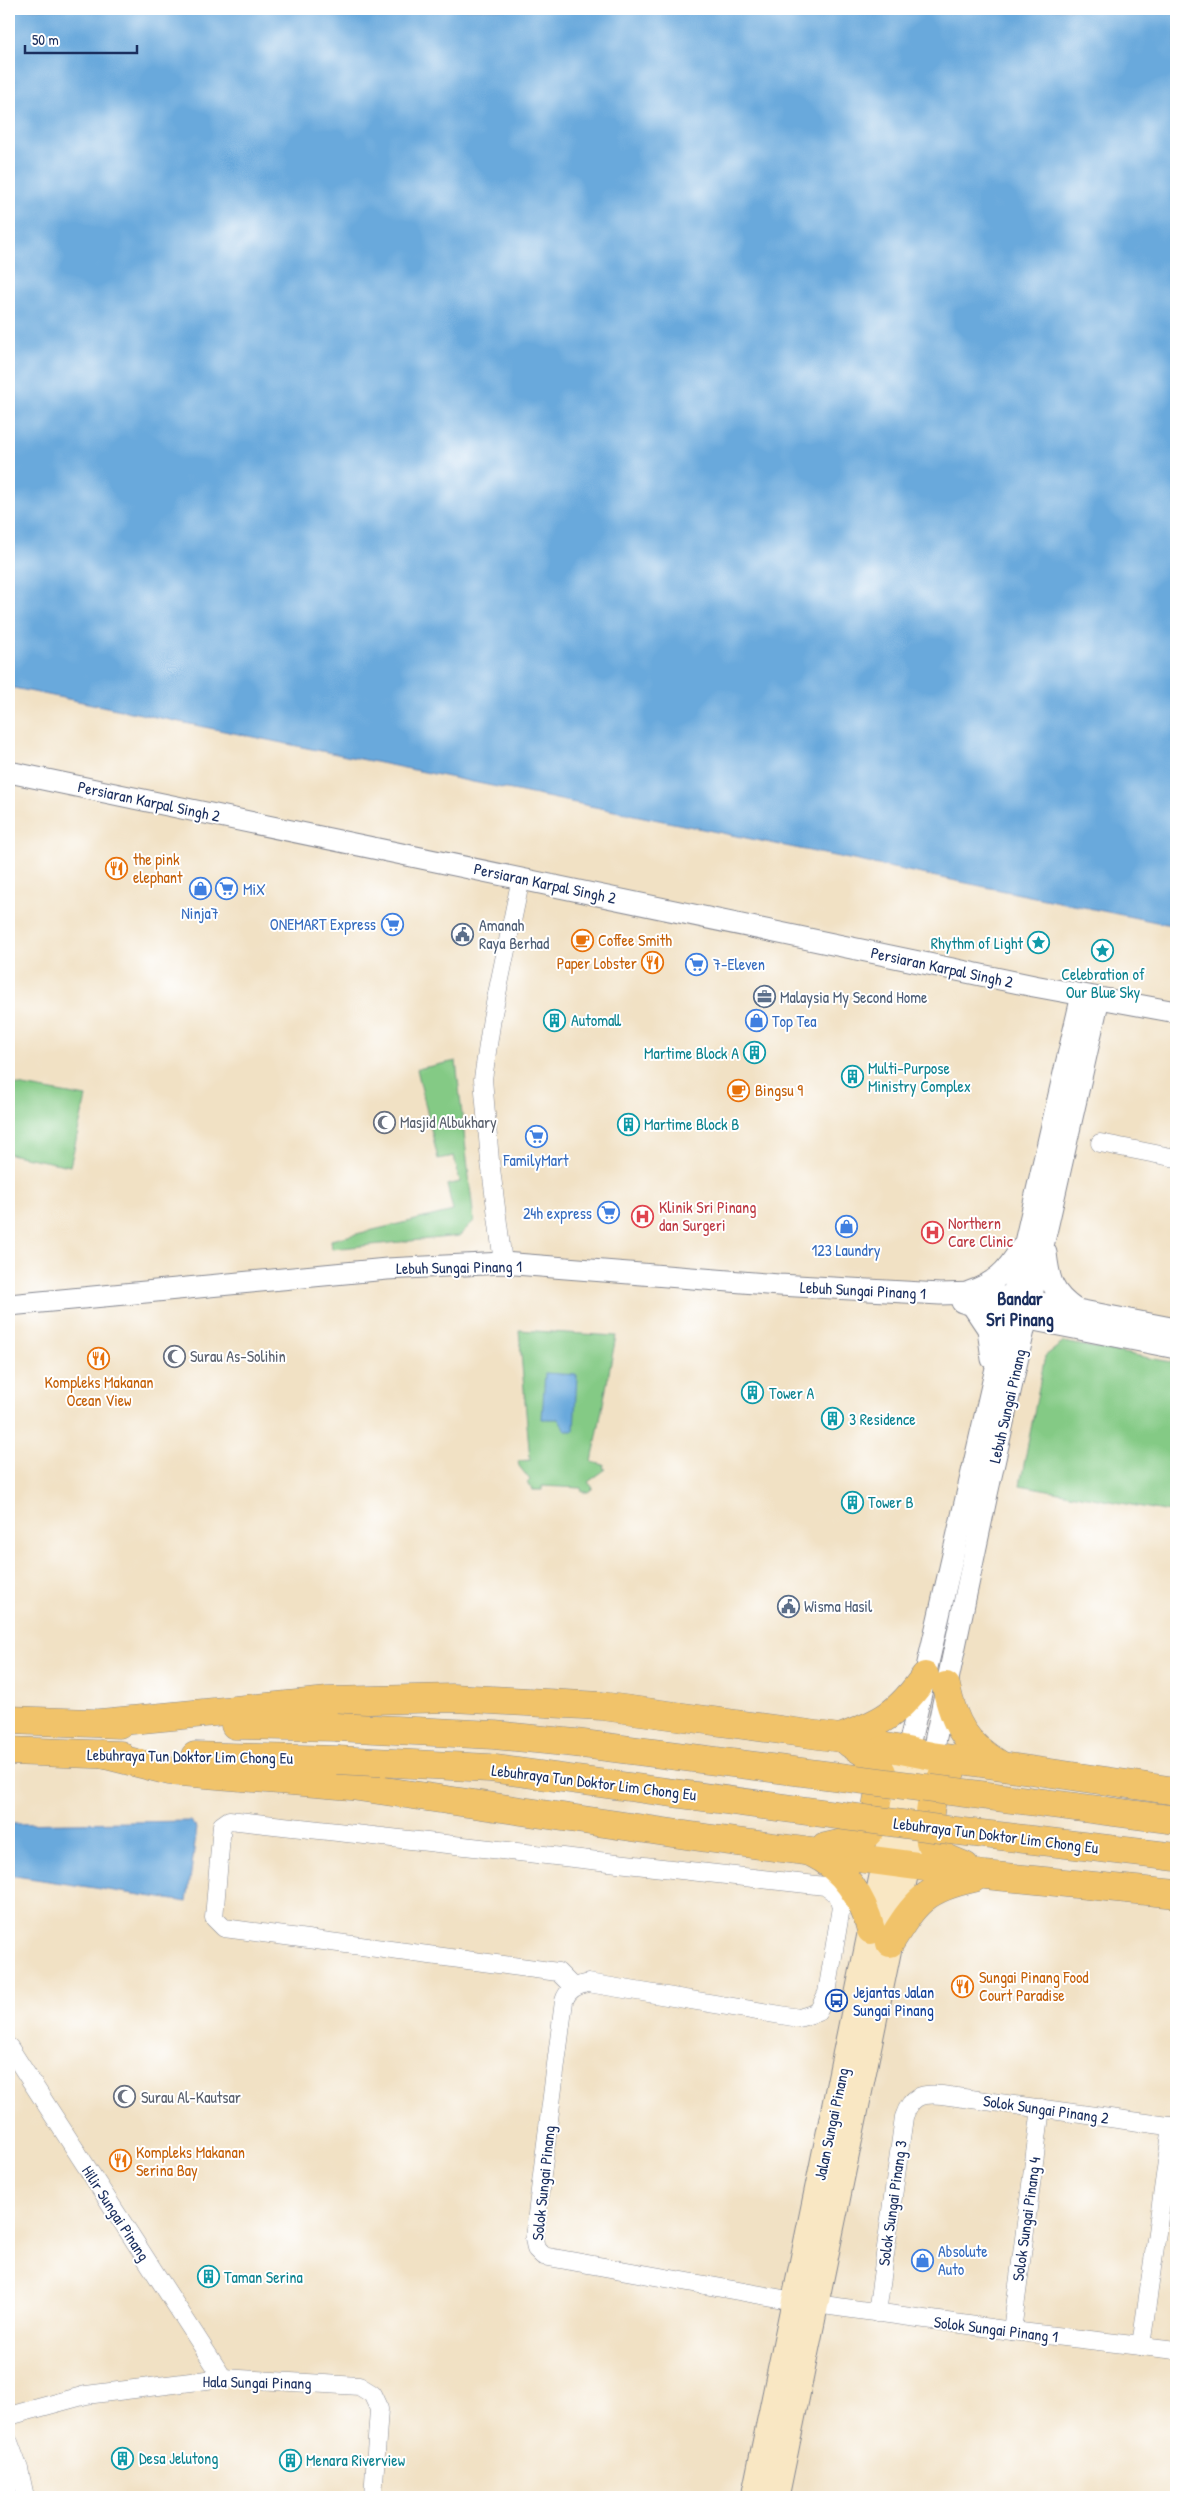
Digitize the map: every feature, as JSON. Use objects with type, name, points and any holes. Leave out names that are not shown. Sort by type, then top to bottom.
[{"type":"highway","points":[[840,1738],[868,1728],[897,1711],[936,1681],[960,1730],[975,1748],[1005,1767]]},
{"type":"highway","points":[[101,1724],[328,1701],[453,1698],[602,1706],[840,1738],[1005,1767],[1176,1791]]},
{"type":"highway","name":"Lebuhraya Tun Doktor Lim Chong Eu","points":[[9,1720],[101,1724],[336,1727],[494,1735],[575,1743],[1176,1820]]},
{"type":"highway","points":[[806,1851],[856,1841],[867,1835],[873,1826],[881,1782],[880,1767],[870,1755],[840,1738]]},
{"type":"highway","name":"Lebuhraya Tun Doktor Lim Chong Eu","points":[[9,1752],[337,1760],[489,1768],[940,1829],[1176,1857]]},
{"type":"highway","points":[[101,1754],[169,1771],[351,1786],[985,1875],[1176,1894]]},
{"type":"highway","points":[[985,1875],[941,1855],[931,1846],[928,1830],[936,1788],[944,1776],[957,1770],[1005,1767]]},
{"type":"highway","points":[[806,1851],[830,1864],[846,1879],[880,1937],[929,1893],[952,1883],[985,1875]]},
{"type":"main road","name":"Jalan Sungai Pinang","points":[[754,2497],[805,2302],[920,1753]]},
{"type":"main road","name":"Jalan Sungai Pinang","points":[[776,2497],[805,2302]]},
{"type":"street","name":"Persiaran Karpal Singh 2","points":[[9,772],[1090,997],[1176,1012]]},
{"type":"street","points":[[503,1263],[490,1161],[483,1079],[492,1018],[521,878]]},
{"type":"street","name":"Lebuh Sungai Pinang","points":[[920,1753],[1090,997]]},
{"type":"street","points":[[1100,1143],[1176,1158]]},
{"type":"street","points":[[1003,1379],[988,1330],[969,1299],[1001,1275],[1036,1236]]},
{"type":"street","points":[[1003,1379],[1025,1350],[1040,1336],[1072,1318],[1050,1279],[1036,1236]]},
{"type":"street","name":"Lebuh Sungai Pinang 1","points":[[9,1305],[387,1269],[503,1263],[743,1282],[940,1294],[1072,1318],[1176,1329]]},
{"type":"street","name":"Lebuh Sungai Pinang 1","points":[[1072,1318],[1176,1348]]},
{"type":"street","points":[[229,1820],[815,1884],[825,1886],[838,1895],[841,1908],[827,1993],[818,2012],[800,2018],[588,1983],[569,1995],[558,1972],[224,1928],[214,1918],[222,1825],[229,1820]]},
{"type":"street","name":"Solok Sungai Pinang","points":[[569,1995],[534,2238],[536,2249],[544,2256],[805,2302]]},
{"type":"street","name":"Hilir Sungai Pinang","points":[[9,2047],[223,2378]]},
{"type":"street","name":"Solok Sungai Pinang 2","points":[[917,2098],[926,2094],[942,2095],[1174,2126]]},
{"type":"street","name":"Solok Sungai Pinang 3","points":[[877,2313],[901,2134],[908,2105],[917,2098]]},
{"type":"street","name":"Solok Sungai Pinang 4","points":[[1012,2331],[1041,2108]]},
{"type":"street","points":[[1141,2346],[1174,2126]]},
{"type":"street","name":"Solok Sungai Pinang 1","points":[[805,2302],[1012,2331],[1176,2350]]},
{"type":"street","name":"Hala Sungai Pinang","points":[[9,2416],[86,2395],[223,2378],[359,2386],[372,2394],[379,2409],[373,2497]]},
{"type":"street","points":[[9,2442],[18,2469],[24,2497]]},
{"type":"green space","points":[[456,1061],[474,1221],[459,1236],[332,1249],[331,1240],[453,1211],[447,1185],[460,1182],[454,1156],[438,1159],[417,1069]]},
{"type":"green space","points":[[12,1084],[86,1097],[70,1166],[9,1154],[9,1104]]},
{"type":"green space","points":[[519,1330],[616,1336],[592,1462],[604,1465],[603,1468],[606,1469],[588,1482],[593,1488],[588,1492],[582,1492],[581,1488],[542,1486],[542,1490],[533,1490],[527,1483],[530,1480],[519,1466],[518,1461],[530,1460]]},
{"type":"green space","points":[[1064,1342],[1176,1363],[1176,1513],[1020,1485],[1045,1356]]},
{"type":"water","points":[[9,9],[1176,9],[1176,926],[9,687]]},
{"type":"water","points":[[545,1373],[577,1375],[574,1431],[566,1431],[558,1419],[542,1419]]},
{"type":"water","points":[[190,1821],[197,1828],[187,1902],[9,1875],[9,1824]]},
{"type":"place","name":"the pink elephant","points":[[117,868]]},
{"type":"place","name":"Ninja7","points":[[200,889]]},
{"type":"place","name":"MiX","points":[[227,889]]},
{"type":"place","name":"ONEMART Express","points":[[392,924]]},
{"type":"place","name":"Amanah Raya Berhad","points":[[463,934]]},
{"type":"place","name":"Coffee Smith","points":[[582,940]]},
{"type":"place","name":"Rhythm of Light","points":[[1039,943]]},
{"type":"place","name":"Celebration of Our Blue Sky","points":[[1103,950]]},
{"type":"place","name":"Paper Lobster","points":[[653,963]]},
{"type":"place","name":"7-Eleven","points":[[697,964]]},
{"type":"place","name":"Malaysia My Second Home","points":[[764,997]]},
{"type":"place","name":"Automall","points":[[555,1020]]},
{"type":"place","name":"Top Tea","points":[[756,1021]]},
{"type":"place","name":"Martime Block A","points":[[755,1053]]},
{"type":"place","name":"Multi-Purpose Ministry Complex","points":[[852,1077]]},
{"type":"place","name":"Bingsu 9","points":[[739,1090]]},
{"type":"place","name":"Masjid Albukhary","points":[[384,1122]]},
{"type":"place","name":"Martime Block B","points":[[628,1124]]},
{"type":"place","name":"FamilyMart","points":[[536,1136]]},
{"type":"place","name":"24h express","points":[[608,1213]]},
{"type":"place","name":"Klinik Sri Pinang dan Surgeri","points":[[643,1216]]},
{"type":"place","name":"123 Laundry","points":[[846,1226]]},
{"type":"place","name":"Northern Care Clinic","points":[[932,1232]]},
{"type":"place","name":"Surau As-Solihin","points":[[174,1356]]},
{"type":"place","name":"Kompleks Makanan Ocean View","points":[[99,1358]]},
{"type":"place","name":"Tower A","points":[[753,1393]]},
{"type":"place","name":"3 Residence","points":[[833,1419]]},
{"type":"place","name":"Tower B","points":[[852,1502]]},
{"type":"place","name":"Wisma Hasil","points":[[788,1606]]},
{"type":"place","name":"Sungai Pinang Food Court Paradise","points":[[963,1986]]},
{"type":"place","name":"Jejantas Jalan Sungai Pinang","points":[[837,2001]]},
{"type":"place","name":"Surau Al-Kautsar","points":[[125,2097]]},
{"type":"place","name":"Kompleks Makanan Serina Bay","points":[[120,2161]]},
{"type":"place","name":"Absolute Auto","points":[[922,2260]]},
{"type":"place","name":"Taman Serina","points":[[208,2277]]},
{"type":"place","name":"Desa Jelutong","points":[[123,2458]]},
{"type":"place","name":"Menara Riverview","points":[[290,2460]]},
{"type":"district","name":"Bandar Sri Pinang","points":[[1020,1309]]}]
